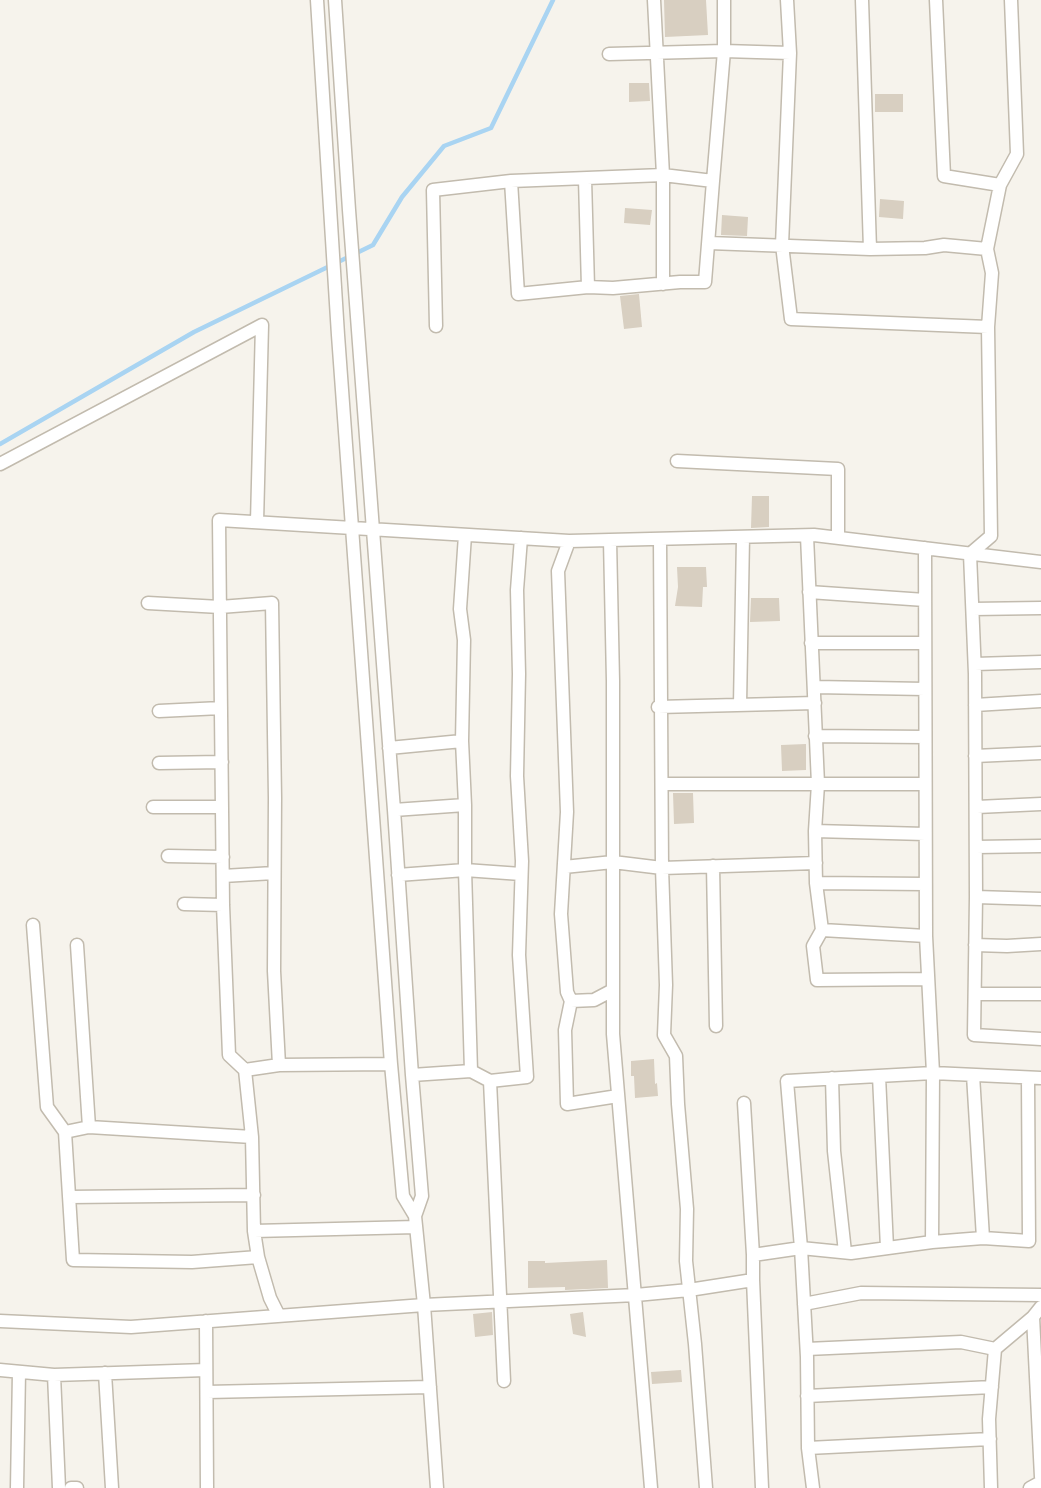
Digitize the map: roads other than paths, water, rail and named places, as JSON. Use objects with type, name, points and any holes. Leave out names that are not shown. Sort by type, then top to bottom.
[{"type":"street","points":[[317,0],[391,1064],[403,1196],[415,1221],[437,1488]]},
{"type":"street","points":[[335,0],[422,1196],[415,1221]]},
{"type":"street","points":[[654,0],[663,175],[663,284]]},
{"type":"street","points":[[511,181],[518,295],[587,287],[705,282],[724,51],[724,0]]},
{"type":"street","points":[[787,0],[790,53],[782,245],[791,319],[988,327]]},
{"type":"street","points":[[862,0],[870,249]]},
{"type":"street","points":[[936,0],[944,176],[1000,185]]},
{"type":"street","points":[[970,554],[991,536],[988,327],[992,272],[987,249],[1000,185],[1017,155],[1011,0]]},
{"type":"street","points":[[609,54],[724,51],[790,53]]},
{"type":"street","points":[[436,326],[433,190],[511,181],[663,175],[713,181]]},
{"type":"street","points":[[585,179],[587,287]]},
{"type":"street","points":[[709,243],[870,249],[944,245],[987,249]]},
{"type":"street","points":[[0,464],[262,325],[257,522]]},
{"type":"street","points":[[677,461],[838,469],[838,538]]},
{"type":"street","points":[[279,1316],[270,1298],[258,1257],[254,1231],[252,1137],[245,1070],[229,1055],[223,905],[219,520],[569,541],[807,536],[1041,562]]},
{"type":"street","points":[[465,535],[460,609],[464,640],[462,741],[471,1070]]},
{"type":"street","points":[[807,536],[818,784],[814,831],[816,884],[822,930],[813,946],[817,980],[928,979]]},
{"type":"street","points":[[740,705],[743,537]]},
{"type":"street","points":[[412,1075],[471,1070],[490,1081],[527,1077],[519,955],[521,874],[517,776],[517,590],[521,538]]},
{"type":"street","points":[[660,539],[662,868],[666,985],[664,1035],[676,1056],[687,1209],[686,1261],[706,1488]]},
{"type":"street","points":[[610,540],[613,681],[613,1034],[651,1488]]},
{"type":"street","points":[[569,541],[558,571],[568,812],[561,914],[567,992],[571,1001],[565,1030],[567,1104],[618,1096]]},
{"type":"street","points":[[925,548],[925,884],[933,1073],[932,1242]]},
{"type":"street","points":[[970,554],[977,807],[974,1034],[1041,1039]]},
{"type":"street","points":[[809,592],[925,600]]},
{"type":"street","points":[[148,603],[220,607],[272,603],[274,971],[279,1065]]},
{"type":"street","points":[[973,609],[1041,608]]},
{"type":"street","points":[[811,643],[925,643]]},
{"type":"street","points":[[975,664],[1041,662]]},
{"type":"street","points":[[815,687],[925,689]]},
{"type":"street","points":[[975,705],[1041,701]]},
{"type":"street","points":[[660,707],[815,704]]},
{"type":"street","points":[[159,711],[221,708]]},
{"type":"street","points":[[816,736],[925,737]]},
{"type":"street","points":[[389,748],[462,741]]},
{"type":"street","points":[[975,756],[1041,753]]},
{"type":"street","points":[[159,763],[222,762]]},
{"type":"street","points":[[662,784],[925,784]]},
{"type":"street","points":[[977,807],[1041,804]]},
{"type":"street","points":[[394,810],[465,805]]},
{"type":"street","points":[[153,807],[222,807]]},
{"type":"street","points":[[814,831],[925,834]]},
{"type":"street","points":[[976,848],[1041,846]]},
{"type":"street","points":[[168,856],[223,857]]},
{"type":"street","points":[[564,867],[613,862],[662,868],[816,863]]},
{"type":"street","points":[[713,866],[716,1026]]},
{"type":"street","points":[[398,875],[465,870],[521,874]]},
{"type":"street","points":[[223,876],[274,873]]},
{"type":"street","points":[[816,884],[925,884]]},
{"type":"street","points":[[976,897],[1041,899]]},
{"type":"street","points":[[184,904],[223,905]]},
{"type":"street","points":[[33,925],[47,1107],[65,1132],[73,1260],[192,1262],[258,1257]]},
{"type":"street","points":[[822,930],[926,936]]},
{"type":"street","points":[[975,945],[1041,944]]},
{"type":"street","points":[[77,945],[89,1128]]},
{"type":"street","points":[[571,1001],[594,1000],[613,990]]},
{"type":"street","points":[[975,994],[1041,994]]},
{"type":"street","points":[[245,1070],[279,1065],[391,1064]]},
{"type":"street","points":[[753,1255],[800,1248],[851,1253],[983,1238],[1035,1241],[1035,1078],[933,1073],[787,1081],[800,1248],[807,1349],[808,1448],[813,1488]]},
{"type":"street","points":[[973,1075],[983,1238]]},
{"type":"street","points":[[879,1076],[887,1248]]},
{"type":"street","points":[[832,1078],[834,1151],[845,1252]]},
{"type":"street","points":[[490,1081],[504,1381]]},
{"type":"street","points":[[744,1103],[762,1488]]},
{"type":"street","points":[[65,1132],[89,1128],[252,1137]]},
{"type":"street","points":[[69,1197],[254,1195]]},
{"type":"street","points":[[254,1231],[415,1221]]},
{"type":"street","points":[[0,1321],[131,1327],[424,1305],[689,1290],[753,1280]]},
{"type":"street","points":[[804,1304],[861,1293],[1041,1295]]},
{"type":"street","points":[[991,1488],[989,1419],[995,1349],[1037,1312]]},
{"type":"street","points":[[1037,1312],[1041,1477]]},
{"type":"street","points":[[206,1321],[207,1488]]},
{"type":"street","points":[[807,1349],[961,1342],[995,1349]]},
{"type":"street","points":[[0,1370],[54,1375],[206,1370]]},
{"type":"street","points":[[17,1488],[19,1372]]},
{"type":"street","points":[[105,1373],[112,1488]]},
{"type":"street","points":[[54,1375],[59,1488]]},
{"type":"street","points":[[207,1392],[430,1387]]},
{"type":"street","points":[[807,1396],[992,1387]]},
{"type":"street","points":[[808,1448],[990,1439]]},
{"type":"street","points":[[1030,1488],[1041,1482]]},
{"type":"street","points":[[71,1488],[77,1488]]},
{"type":"waterway","points":[[0,444],[194,332],[373,245],[402,197],[444,146],[491,128],[553,0]]}]
